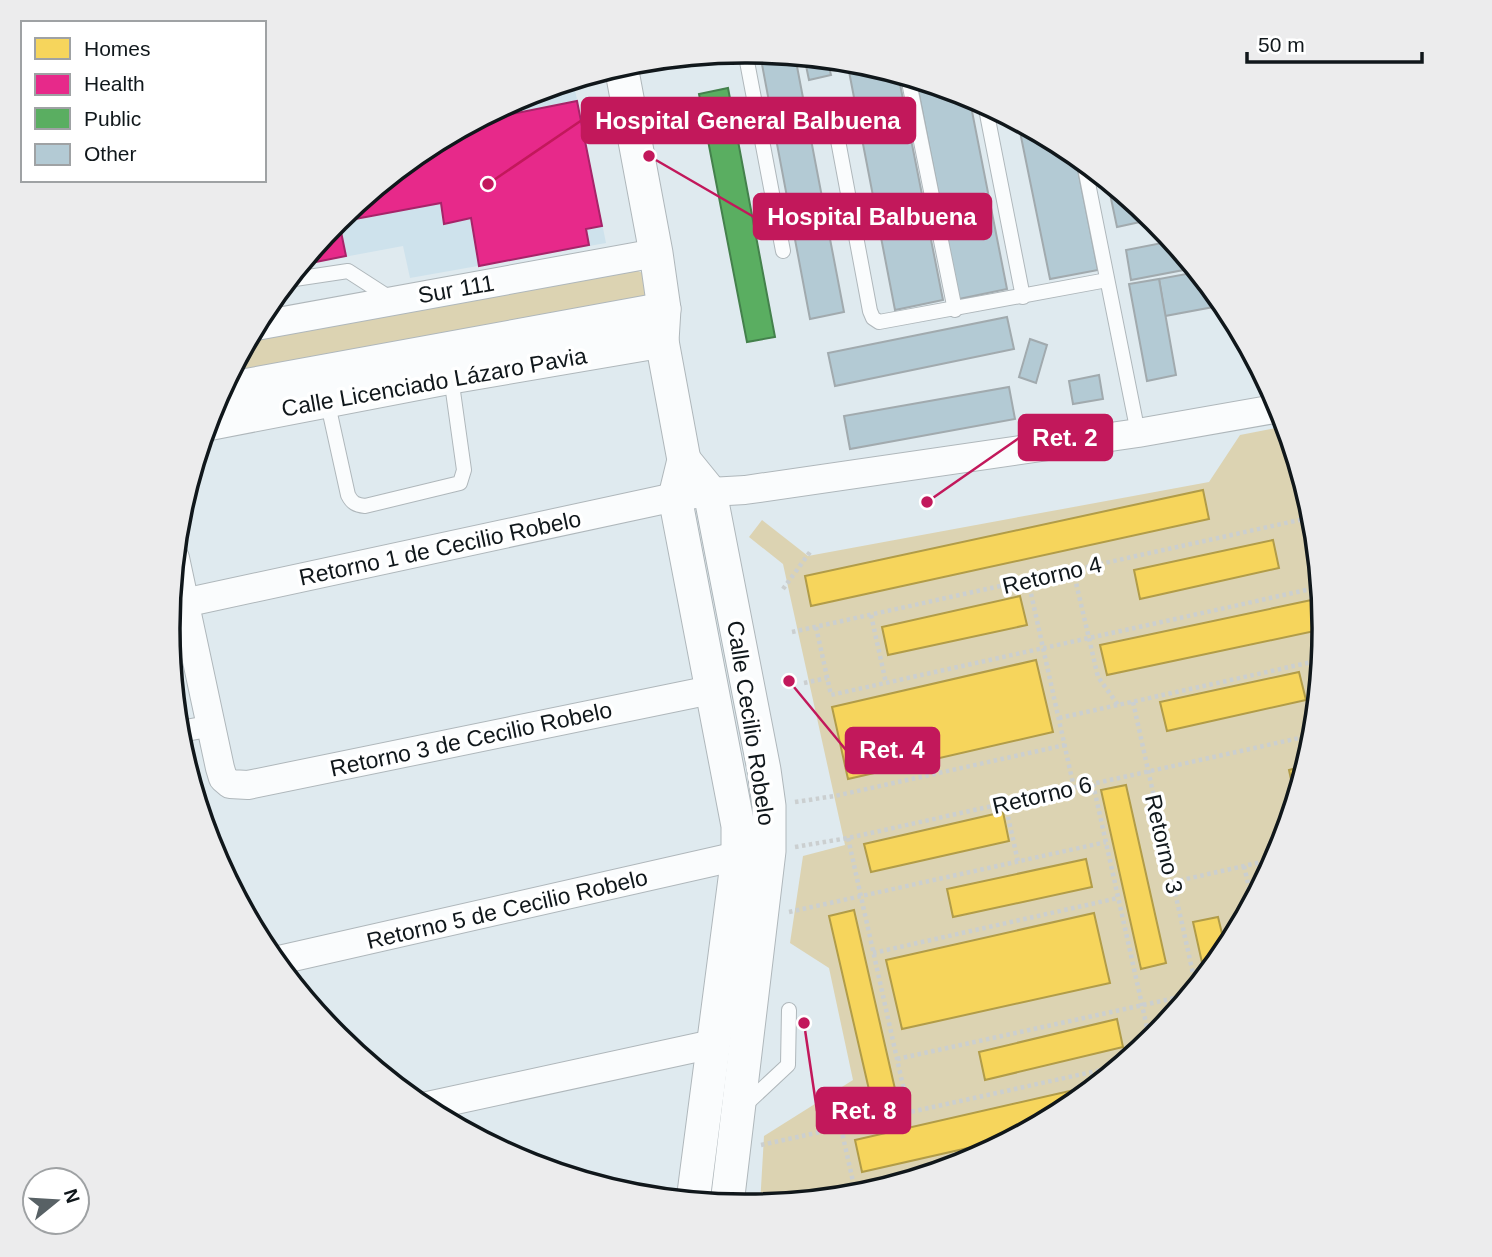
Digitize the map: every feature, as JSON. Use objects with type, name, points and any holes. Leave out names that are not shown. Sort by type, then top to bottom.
[{"type":"street","name":"Calle Cecilio Robelo","points":[[623,77],[656,253],[663,325],[684,460],[675,497],[738,826],[754,854],[761,915],[728,1194]]},
{"type":"street","name":"Sur 111","points":[[270,323],[656,253]]},
{"type":"street","name":"Calle Licenciado Lázaro Pavia","points":[[221,421],[451,377],[663,325]]},
{"type":"street","name":"Calle Licenciado Lázaro Pavia","points":[[235,388],[663,325]]},
{"type":"street","name":"Retorno 1 de Cecilio Robelo","points":[[181,603],[675,497],[745,490],[1138,433],[1267,410]]},
{"type":"street","name":"Calle Cecilio Robelo","points":[[684,460],[710,492],[769,806],[754,854],[713,1044],[694,1191]]},
{"type":"street","points":[[181,617],[211,726],[190,731]]},
{"type":"street","name":"Retorno 3 de Cecilio Robelo","points":[[211,726],[223,778],[230,785],[248,786],[711,690]]},
{"type":"street","points":[[729,775],[764,769]]},
{"type":"street","name":"Retorno 5 de Cecilio Robelo","points":[[287,958],[754,854]]},
{"type":"street","points":[[439,1103],[713,1044]]},
{"type":"street","points":[[704,1108],[740,1110]]},
{"type":"lane","points":[[747,63],[783,251]]},
{"type":"lane","points":[[910,88],[955,310]]},
{"type":"lane","points":[[988,117],[1023,297]]},
{"type":"lane","points":[[834,119],[873,318],[879,322],[1107,280]]},
{"type":"lane","points":[[1087,178],[1138,433]]},
{"type":"lane","points":[[302,278],[348,271],[394,301]]},
{"type":"lane","points":[[327,400],[348,495],[352,501],[365,506],[460,483],[464,470],[451,377]]},
{"type":"lane","points":[[740,1110],[788,1065],[789,1010]]},
{"type":"path","name":"Retorno 4","points":[[792,632],[1301,520]]},
{"type":"path","points":[[783,589],[810,552]]},
{"type":"path","points":[[1073,570],[1098,677],[1118,705]]},
{"type":"path","points":[[1028,580],[1074,788]]},
{"type":"path","points":[[816,627],[831,695],[1310,589]]},
{"type":"path","points":[[870,615],[886,684]]},
{"type":"path","points":[[1059,718],[1310,662]]},
{"type":"path","points":[[804,683],[827,678]]},
{"type":"path","name":"Retorno 3","points":[[1133,702],[1193,975]]},
{"type":"path","name":"Retorno 6","points":[[754,854],[848,838],[1301,738]]},
{"type":"path","points":[[769,806],[824,798],[1065,745]]},
{"type":"path","points":[[1093,784],[1147,1027]]},
{"type":"path","points":[[1005,803],[1018,862]]},
{"type":"path","points":[[848,838],[909,1113]]},
{"type":"path","points":[[761,915],[795,911],[1106,842]]},
{"type":"path","points":[[1173,882],[1260,862]]},
{"type":"path","points":[[1244,866],[1249,887]]},
{"type":"path","points":[[873,953],[1118,898]]},
{"type":"path","points":[[897,1059],[1173,998]]},
{"type":"path","points":[[734,1151],[1098,1071]]},
{"type":"path","points":[[841,1128],[853,1183]]},
{"type":"shaded area","points":[[575,90],[606,243],[410,278],[403,246],[316,262],[373,203],[432,158],[496,121]]},
{"type":"shaded area","points":[[630,268],[643,273],[648,298],[239,378],[261,339]]},
{"type":"shaded area","points":[[1274,428],[1301,518],[1307,555],[1312,628],[1307,702],[1292,775],[1268,845],[1253,879],[1216,943],[1171,1001],[1119,1054],[1060,1099],[1029,1118],[962,1151],[892,1175],[820,1189],[761,1194],[764,1136],[853,1080],[829,968],[790,943],[803,856],[845,845],[783,564],[749,537],[762,520],[808,556],[1209,482],[1240,435]]},
{"type":"building: Homes","points":[[1203,490],[1209,519],[811,606],[805,576]]},
{"type":"building: Homes","points":[[1273,540],[1279,568],[1140,599],[1134,570]]},
{"type":"building: Homes","points":[[1020,596],[1027,625],[888,655],[882,627]]},
{"type":"building: Homes","points":[[1310,600],[1312,632],[1107,675],[1100,645]]},
{"type":"building: Homes","points":[[1036,660],[1053,732],[848,779],[832,707]]},
{"type":"building: Homes","points":[[1299,672],[1306,700],[1167,731],[1160,702]]},
{"type":"building: Homes","points":[[1126,785],[1166,963],[1141,969],[1101,790]]},
{"type":"building: Homes","points":[[1003,812],[1009,841],[871,872],[864,844]]},
{"type":"building: Homes","points":[[1086,859],[1092,887],[953,917],[947,889]]},
{"type":"building: Homes","points":[[854,910],[895,1089],[870,1094],[829,916]]},
{"type":"building: Homes","points":[[1094,913],[1110,983],[902,1029],[886,960]]},
{"type":"building: Homes","points":[[1218,917],[1222,933],[1202,963],[1193,922]]},
{"type":"building: Homes","points":[[1117,1019],[1123,1047],[985,1080],[979,1052]]},
{"type":"building: Homes","points":[[1071,1091],[1029,1118],[970,1148],[862,1172],[855,1140]]},
{"type":"building: Health","points":[[577,101],[602,226],[586,229],[589,245],[479,266],[471,218],[444,224],[441,203],[357,219],[432,158],[512,114]]},
{"type":"building: Health","points":[[341,234],[346,256],[316,262]]},
{"type":"building: Public","points":[[728,88],[775,337],[747,342],[699,94]]},
{"type":"building: Other","points":[[762,63],[797,65],[844,312],[810,319]]},
{"type":"building: Other","points":[[806,67],[830,70],[831,75],[809,80]]},
{"type":"building: Other","points":[[849,73],[900,84],[943,300],[895,310]]},
{"type":"building: Other","points":[[918,90],[972,110],[1007,289],[959,299]]},
{"type":"building: Other","points":[[1021,134],[1078,171],[1098,270],[1050,279]]},
{"type":"building: Other","points":[[1111,196],[1139,222],[1117,227]]},
{"type":"building: Other","points":[[1159,243],[1183,270],[1131,280],[1126,250]]},
{"type":"building: Other","points":[[1186,274],[1211,307],[1165,316],[1159,279]]},
{"type":"building: Other","points":[[1159,279],[1176,375],[1147,381],[1129,284]]},
{"type":"building: Other","points":[[1007,317],[1014,349],[835,386],[828,353]]},
{"type":"building: Other","points":[[1030,339],[1047,345],[1036,383],[1019,377]]},
{"type":"building: Other","points":[[1099,375],[1103,399],[1073,404],[1069,381]]},
{"type":"building: Other","points":[[1009,387],[1015,419],[850,449],[844,416]]},
{"type":"place","name":"Hospital Balbuena","points":[[649,156]]},
{"type":"place","name":"Hospital General Balbuena","points":[[488,184]]},
{"type":"place","name":"Ret. 2","points":[[927,502]]},
{"type":"place","name":"Ret. 4","points":[[789,681]]},
{"type":"place","name":"Ret. 8","points":[[804,1023]]}]
